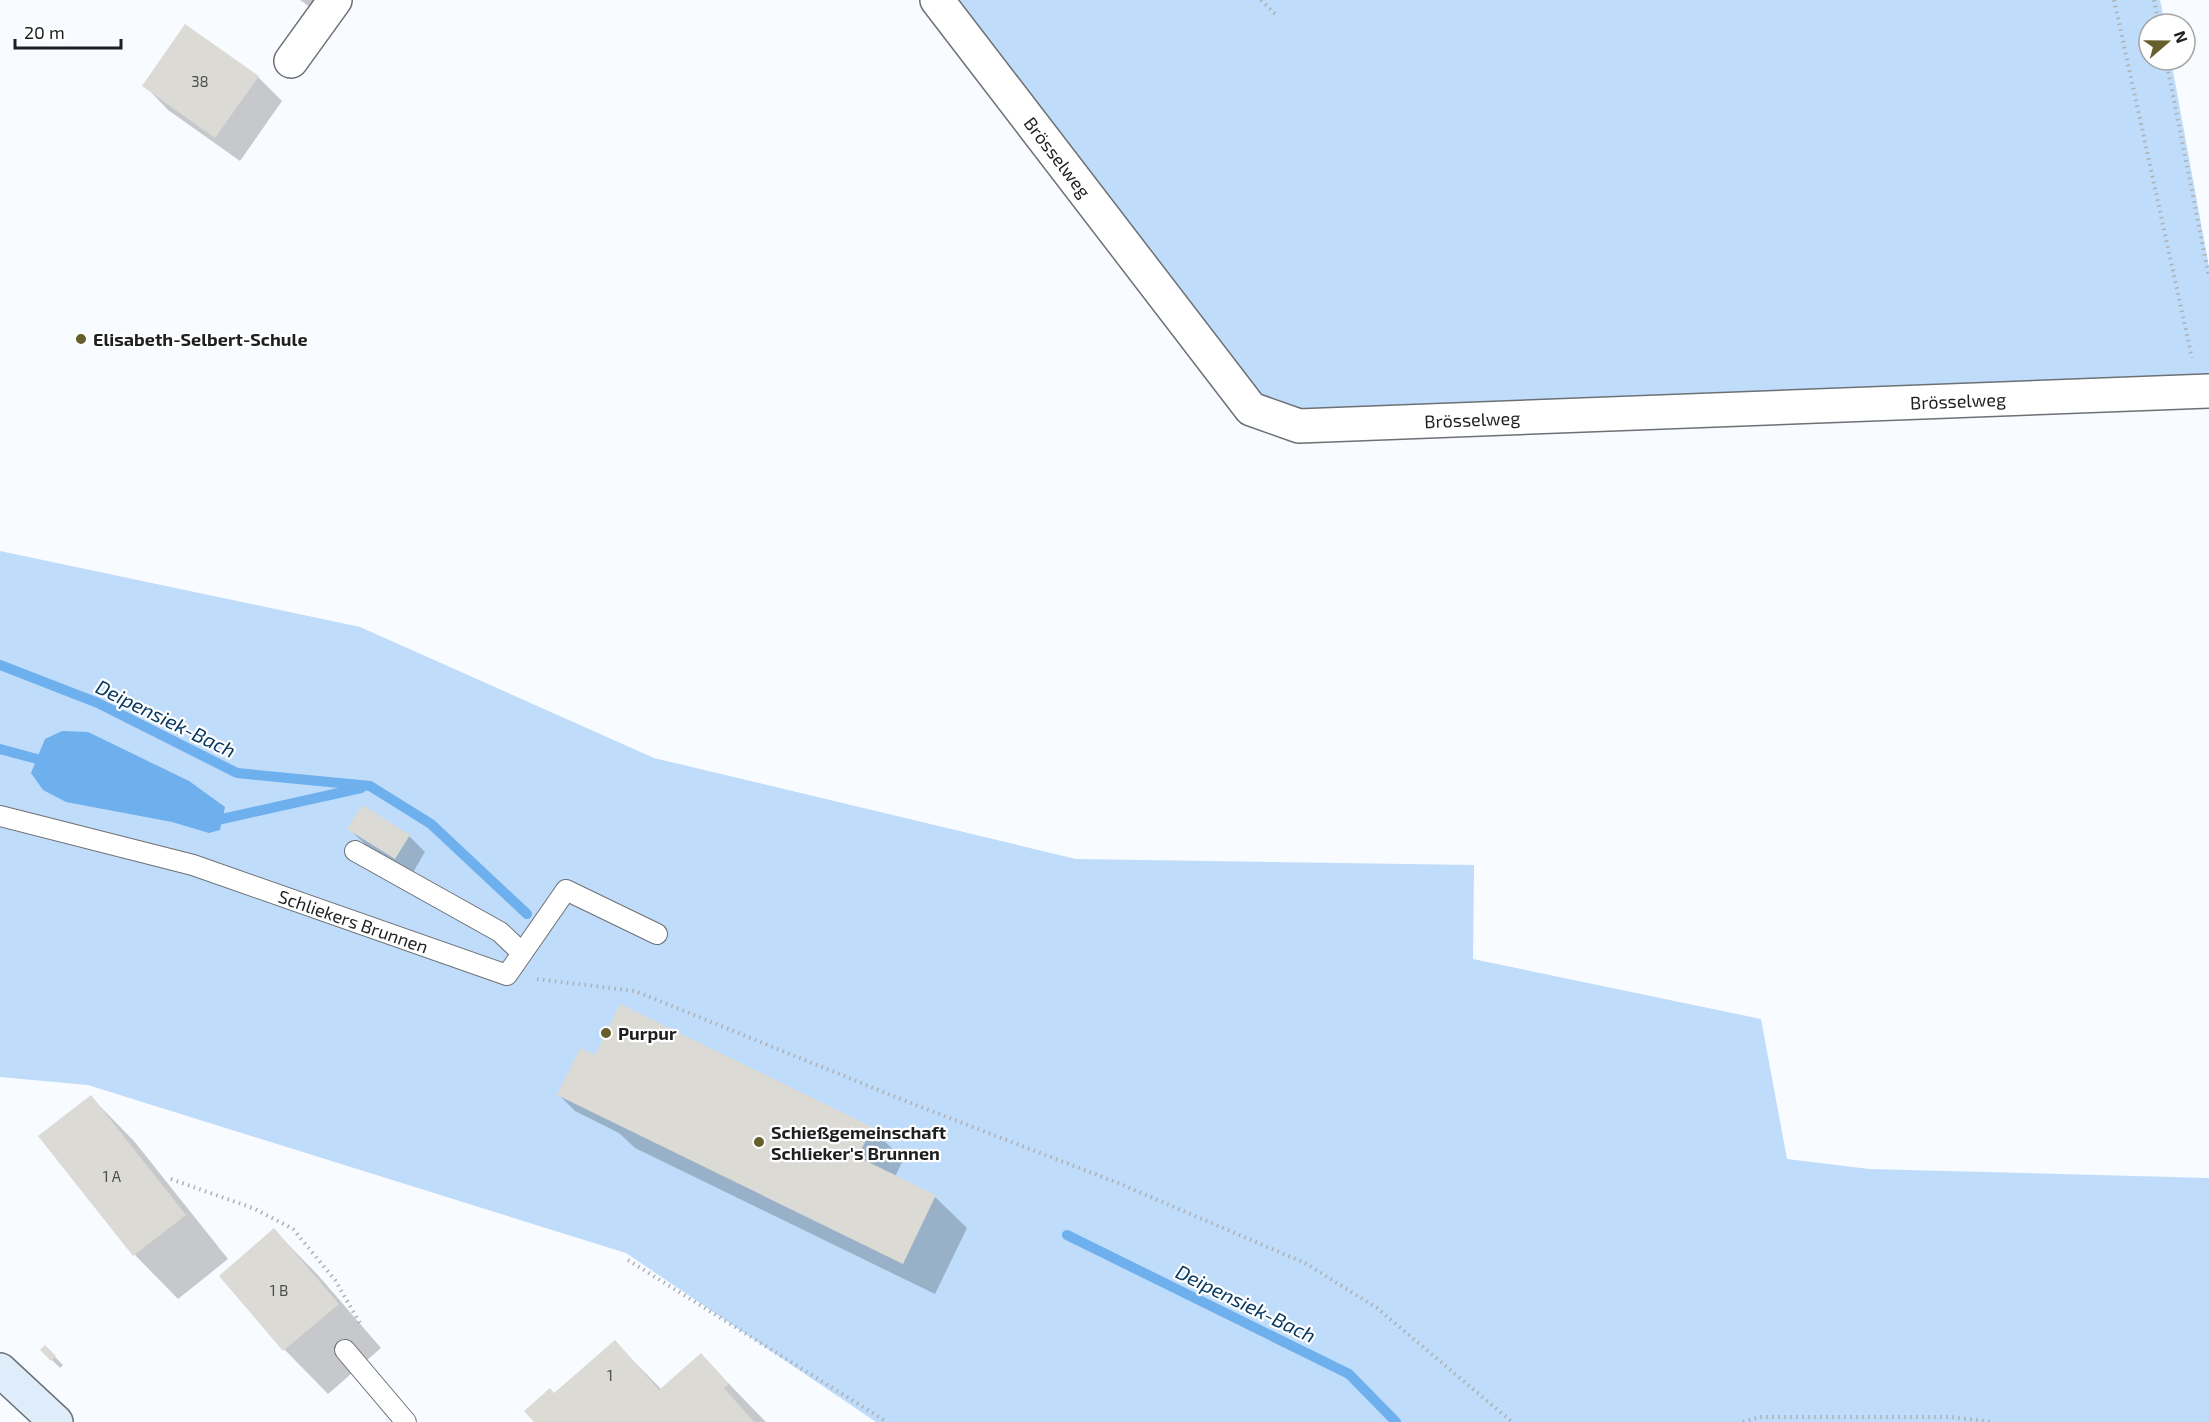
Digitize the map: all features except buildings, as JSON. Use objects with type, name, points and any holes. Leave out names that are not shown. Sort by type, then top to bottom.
[{"type":"main road","points":[[0,1370],[56,1422]]},
{"type":"street","points":[[291,61],[335,0]]},
{"type":"street","name":"Brösselweg","points":[[937,0],[1251,409],[1299,426],[2204,391]]},
{"type":"lane","name":"Schliekers Brunnen","points":[[0,816],[193,865],[507,975]]},
{"type":"lane","points":[[356,851],[500,932],[522,953]]},
{"type":"lane","points":[[507,975],[566,890],[657,934]]},
{"type":"lane","points":[[345,1350],[406,1422]]},
{"type":"path","points":[[1261,0],[1278,17]]},
{"type":"path","points":[[2114,0],[2204,391]]},
{"type":"path","points":[[2168,72],[2209,277]]},
{"type":"path","points":[[507,975],[635,991],[908,1102],[1118,1183],[1305,1263],[1377,1308],[1512,1422]]},
{"type":"path","points":[[171,1179],[255,1209],[293,1229],[335,1280],[366,1334]]},
{"type":"path","points":[[628,1260],[887,1422]]},
{"type":"path","points":[[1743,1422],[1760,1417],[1951,1417],[1992,1422]]},
{"type":"shaded area","points":[[937,0],[2160,0],[2162,12],[2137,12],[2137,72],[2173,72],[2209,267],[2209,391],[1299,426],[1251,409]]},
{"type":"shaded area","points":[[0,551],[360,627],[654,758],[1076,859],[1474,865],[1473,959],[1761,1019],[1787,1159],[1869,1169],[2209,1178],[2209,1422],[876,1422],[626,1253],[88,1085],[0,1077]]},
{"type":"water","points":[[62,731],[88,732],[189,781],[225,807],[220,830],[209,833],[172,822],[66,802],[43,790],[31,773],[45,739]]},
{"type":"waterway","name":"Deipensiek-Bach","points":[[0,665],[98,703],[237,773],[370,786],[431,824],[527,914]]},
{"type":"waterway","points":[[0,749],[37,759]]},
{"type":"waterway","points":[[222,819],[361,788]]},
{"type":"waterway","name":"Deipensiek-Bach","points":[[1067,1235],[1349,1374],[1396,1422]]},
{"type":"place","name":"Elisabeth-Selbert-Schule","points":[[81,339]]},
{"type":"place","name":"Purpur","points":[[606,1033]]},
{"type":"place","name":"Schießgemeinschaft Schlieker's Brunnen","points":[[759,1142]]}]
